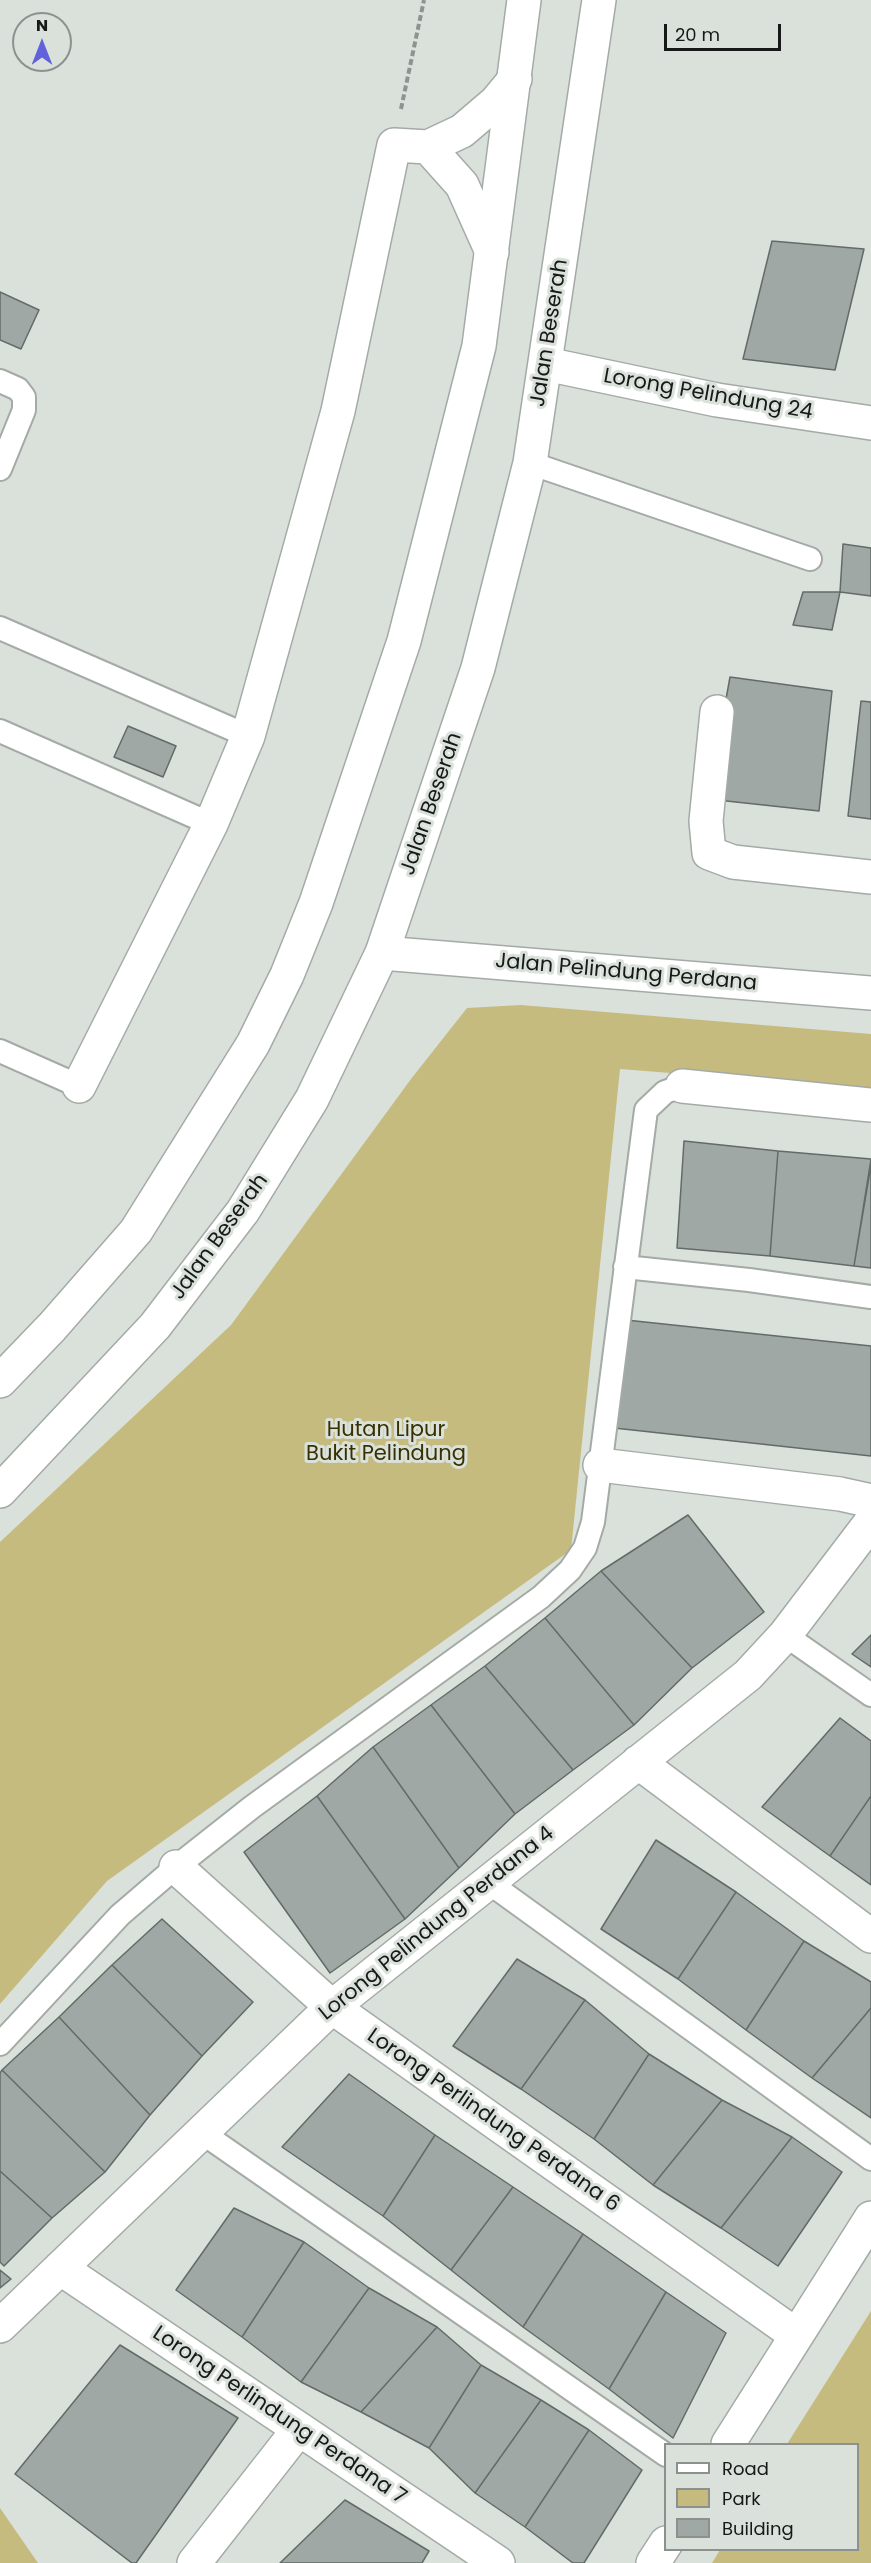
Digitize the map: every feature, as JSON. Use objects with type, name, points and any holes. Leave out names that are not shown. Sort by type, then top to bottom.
[{"type":"main road","points":[[0,1381],[52,1327],[136,1231],[253,1044],[287,975],[320,892],[404,641],[479,346],[524,0]]},
{"type":"main road","name":"Jalan Beserah","points":[[0,1491],[62,1428],[155,1326],[243,1211],[312,1099],[382,953],[478,668],[530,463],[598,0]]},
{"type":"main road","points":[[79,1086],[211,824],[248,736],[338,411],[394,145],[428,147],[462,131],[479,118],[515,79]]},
{"type":"main road","points":[[428,147],[462,185],[492,252]]},
{"type":"main road","name":"Lorong Pelindung 24","points":[[546,364],[717,400],[871,423]]},
{"type":"main road","points":[[717,712],[706,821],[709,853],[733,862],[871,877]]},
{"type":"main road","name":"Jalan Pelindung Perdana","points":[[382,953],[871,993]]},
{"type":"main road","points":[[682,1086],[871,1105]]},
{"type":"main road","points":[[600,1465],[840,1494],[871,1501]]},
{"type":"main road","name":"Lorong Pelindung Perdana 4","points":[[0,2326],[332,2007],[748,1675],[785,1635],[871,1522]]},
{"type":"main road","points":[[638,1762],[871,1936]]},
{"type":"main road","name":"Lorong Perlindung Perdana 6","points":[[176,1867],[332,2007],[796,2335]]},
{"type":"main road","points":[[729,2443],[871,2218]]},
{"type":"main road","name":"Lorong Perlindung Perdana 7","points":[[60,2268],[498,2563]]},
{"type":"main road","points":[[194,2563],[299,2429]]},
{"type":"main road","points":[[652,2563],[664,2546]]},
{"type":"lane","points":[[0,381],[18,389],[24,397],[24,410],[0,469]]},
{"type":"lane","points":[[530,463],[810,559]]},
{"type":"lane","points":[[0,628],[248,736]]},
{"type":"lane","points":[[0,731],[211,824]]},
{"type":"lane","points":[[0,1051],[79,1086]]},
{"type":"lane","points":[[0,2044],[120,1915],[176,1867],[261,1800],[541,1597],[570,1569],[585,1548],[593,1522],[646,1110],[665,1092],[682,1086]]},
{"type":"lane","points":[[626,1268],[749,1280],[871,1297]]},
{"type":"lane","points":[[785,1635],[871,1695]]},
{"type":"lane","points":[[488,1882],[871,2159]]},
{"type":"lane","points":[[201,2132],[664,2454]]},
{"type":"path","points":[[394,145],[424,0]]},
{"type":"green space","name":"Hutan Lipur Bukit Pelindung","points":[[521,1005],[871,1034],[871,1089],[620,1069],[571,1550],[107,1881],[0,2004],[0,1542],[231,1325],[411,1079],[467,1008]]},
{"type":"green space","points":[[871,2311],[871,2563],[712,2563],[719,2551],[859,2551],[859,2443],[788,2443]]},
{"type":"green space","points":[[0,2508],[38,2563],[0,2563]]},
{"type":"building","points":[[772,241],[864,249],[835,370],[743,359]]},
{"type":"building","points":[[0,292],[39,310],[21,349],[0,340]]},
{"type":"building","points":[[843,544],[871,548],[871,596],[840,592]]},
{"type":"building","points":[[803,592],[840,592],[832,630],[793,625]]},
{"type":"building","points":[[730,677],[832,691],[819,811],[708,799]]},
{"type":"building","points":[[861,701],[871,702],[871,819],[848,816]]},
{"type":"building","points":[[128,726],[176,746],[163,777],[114,757]]},
{"type":"building","points":[[684,1141],[778,1151],[770,1256],[677,1248]]},
{"type":"building","points":[[778,1151],[871,1159],[854,1266],[770,1256]]},
{"type":"building","points":[[871,1165],[871,1268],[854,1266]]},
{"type":"building","points":[[626,1320],[871,1346],[871,1456],[614,1428]]},
{"type":"building","points":[[688,1515],[764,1612],[692,1668],[601,1571]]},
{"type":"building","points":[[601,1571],[692,1668],[634,1725],[545,1618]]},
{"type":"building","points":[[545,1618],[634,1725],[573,1770],[485,1666]]},
{"type":"building","points":[[871,1635],[871,1667],[852,1654]]},
{"type":"building","points":[[485,1666],[573,1770],[515,1814],[431,1705]]},
{"type":"building","points":[[431,1705],[515,1814],[459,1868],[373,1747]]},
{"type":"building","points":[[840,1718],[871,1741],[871,1796],[830,1856],[762,1807]]},
{"type":"building","points":[[373,1747],[459,1868],[405,1919],[317,1796]]},
{"type":"building","points":[[317,1796],[405,1919],[330,1973],[244,1852]]},
{"type":"building","points":[[871,1796],[871,1885],[830,1856]]},
{"type":"building","points":[[656,1840],[736,1892],[678,1979],[601,1929]]},
{"type":"building","points":[[736,1892],[804,1941],[746,2030],[678,1979]]},
{"type":"building","points":[[162,1919],[253,2002],[202,2056],[112,1965]]},
{"type":"building","points":[[804,1941],[871,1982],[871,2008],[812,2078],[746,2030]]},
{"type":"building","points":[[517,1959],[585,2000],[521,2089],[453,2046]]},
{"type":"building","points":[[112,1965],[202,2056],[150,2115],[59,2017]]},
{"type":"building","points":[[585,2000],[649,2054],[594,2139],[521,2089]]},
{"type":"building","points":[[871,2008],[871,2118],[812,2078]]},
{"type":"building","points":[[59,2017],[150,2115],[105,2172],[2,2070]]},
{"type":"building","points":[[649,2054],[722,2100],[653,2185],[594,2139]]},
{"type":"building","points":[[2,2070],[105,2172],[52,2218],[0,2171],[0,2073]]},
{"type":"building","points":[[349,2074],[435,2135],[383,2216],[282,2147]]},
{"type":"building","points":[[722,2100],[792,2137],[721,2228],[653,2185]]},
{"type":"building","points":[[435,2135],[513,2187],[451,2270],[383,2216]]},
{"type":"building","points":[[792,2137],[842,2172],[778,2266],[721,2228]]},
{"type":"building","points":[[0,2171],[52,2218],[4,2266],[0,2262]]},
{"type":"building","points":[[513,2187],[583,2234],[523,2327],[451,2270]]},
{"type":"building","points":[[234,2208],[304,2242],[242,2337],[176,2290]]},
{"type":"building","points":[[583,2234],[666,2292],[609,2389],[523,2327]]},
{"type":"building","points":[[304,2242],[369,2288],[301,2382],[242,2337]]},
{"type":"building","points":[[0,2270],[11,2279],[0,2288]]},
{"type":"building","points":[[369,2288],[437,2327],[361,2412],[301,2382]]},
{"type":"building","points":[[666,2292],[726,2333],[673,2438],[609,2389]]},
{"type":"building","points":[[437,2327],[481,2365],[429,2448],[361,2412]]},
{"type":"building","points":[[120,2345],[238,2418],[136,2563],[132,2563],[15,2474]]},
{"type":"building","points":[[481,2365],[541,2400],[475,2493],[429,2448]]},
{"type":"building","points":[[541,2400],[589,2430],[525,2527],[475,2493]]},
{"type":"building","points":[[589,2430],[642,2470],[584,2563],[573,2563],[525,2527]]},
{"type":"building","points":[[345,2500],[429,2551],[422,2563],[280,2563]]}]
